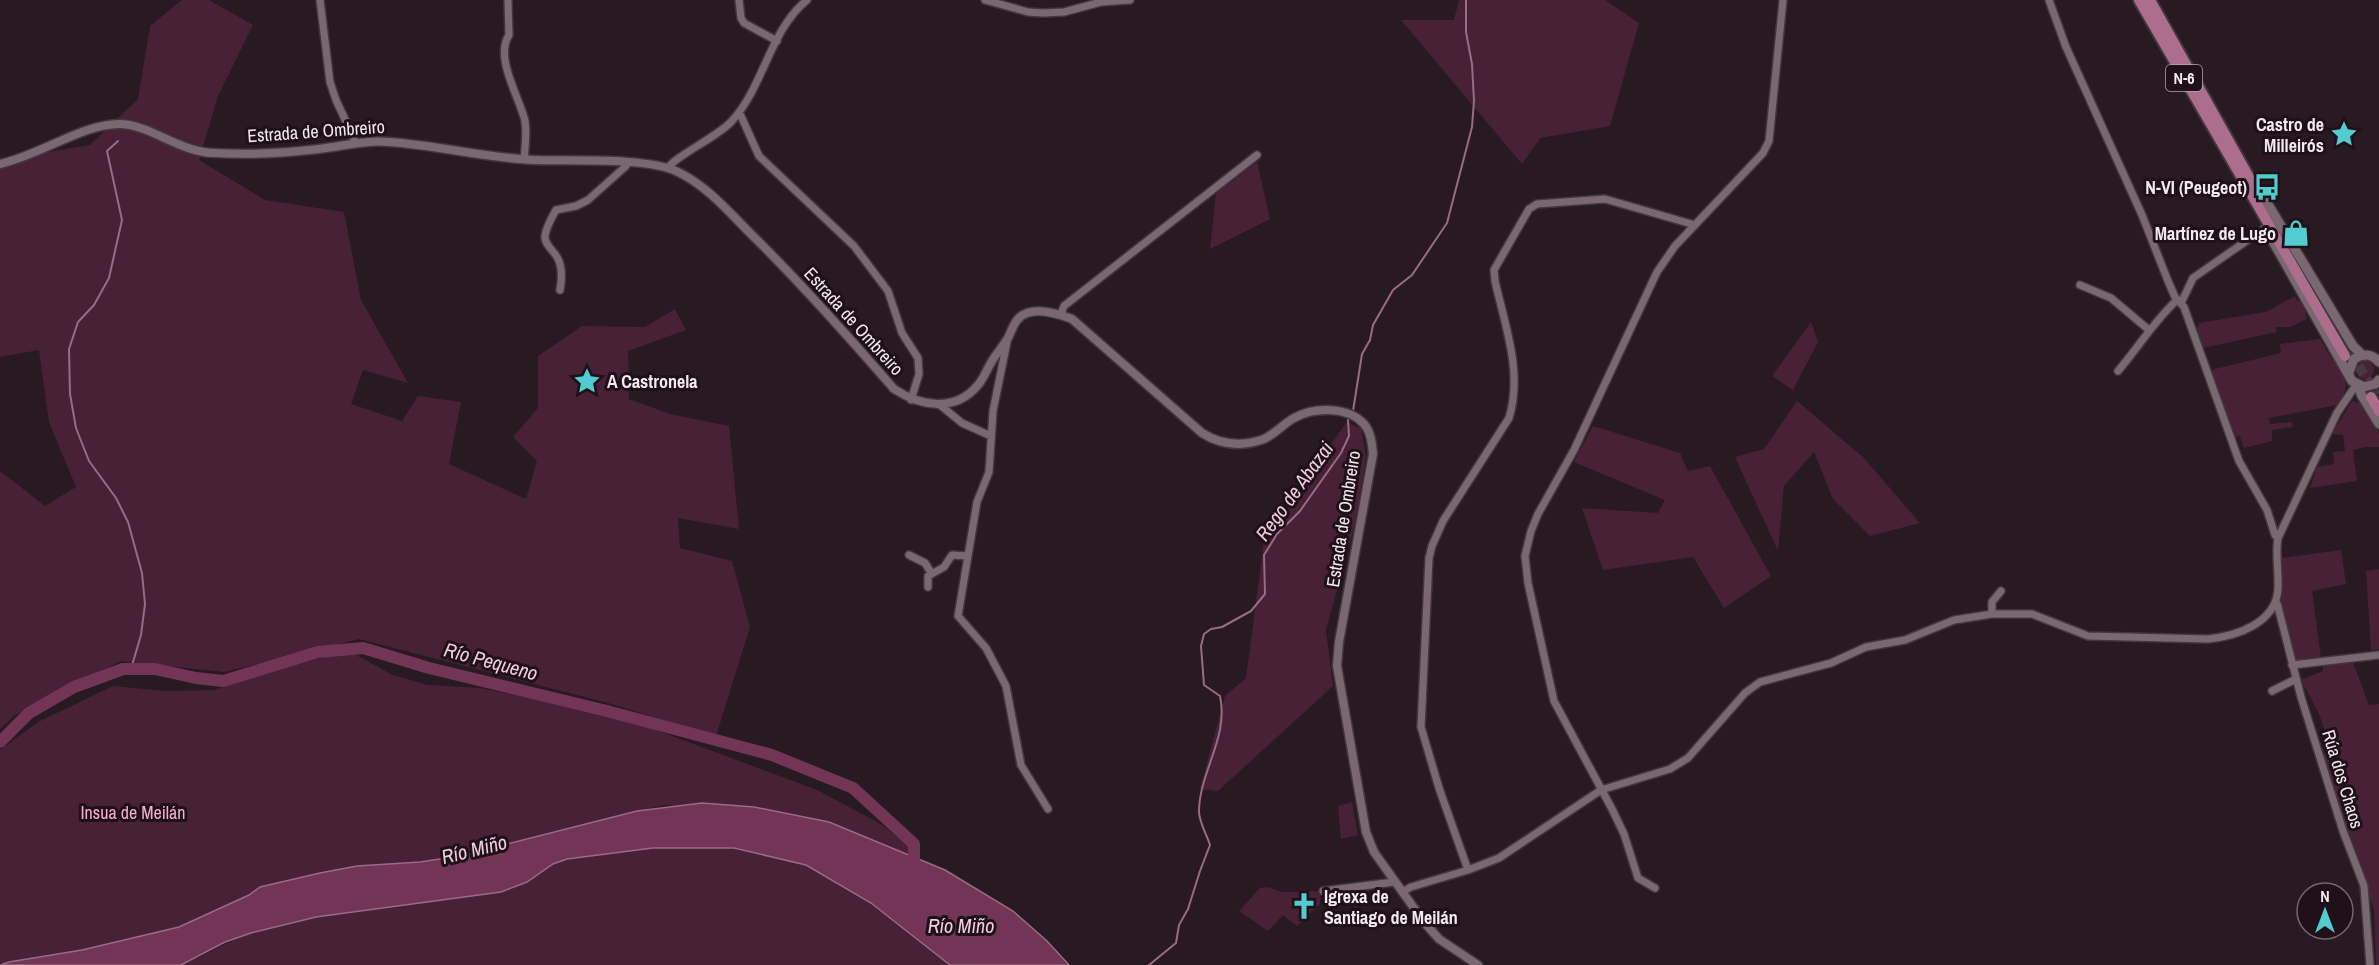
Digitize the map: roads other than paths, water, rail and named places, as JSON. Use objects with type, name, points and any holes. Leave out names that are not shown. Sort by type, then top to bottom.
[{"type":"highway","name":"N-6","points":[[2139,0],[2294,258],[2365,355]]},
{"type":"highway","name":"N-6","points":[[2150,0],[2231,153]]},
{"type":"highway","points":[[2375,397],[2379,411]]},
{"type":"main road","points":[[2231,153],[2265,228],[2379,424]]},
{"type":"main road","points":[[2349,372],[2354,359],[2365,355]]},
{"type":"main road","points":[[2357,385],[2370,387],[2379,380]]},
{"type":"street","points":[[320,0],[323,41],[330,82],[356,142]]},
{"type":"street","points":[[508,0],[509,34],[506,39],[505,54],[511,88],[525,123],[524,159]]},
{"type":"street","points":[[739,0],[741,18],[744,23],[777,41]]},
{"type":"street","points":[[668,168],[672,161],[718,134],[738,114],[754,92],[777,41],[807,0]]},
{"type":"street","points":[[985,0],[1028,12],[1043,13],[1064,12],[1101,2],[1130,0]]},
{"type":"street","points":[[1655,888],[1638,878],[1624,834],[1554,701],[1525,556],[1538,514],[1574,450],[1657,272],[1675,246],[1763,153],[1769,141],[1783,0]]},
{"type":"street","points":[[2050,1],[2066,47],[2179,302],[2239,461],[2267,510],[2278,538],[2337,413],[2357,385]]},
{"type":"street","points":[[738,114],[759,156],[854,246],[888,291],[902,333],[918,358],[919,374],[911,400]]},
{"type":"street","name":"Estrada de Ombreiro","points":[[0,164],[42,150],[92,129],[121,124],[139,127],[195,151],[214,153],[318,149],[356,142],[388,142],[524,159],[627,163],[668,168],[696,182],[727,210],[772,255],[894,389],[911,400],[940,405]]},
{"type":"street","points":[[991,436],[962,423],[940,405],[970,393],[979,384],[1016,320],[1026,313],[1061,314],[1064,306],[1150,242],[1257,155]]},
{"type":"street","points":[[560,290],[562,276],[558,258],[545,242],[551,218],[556,210],[576,206],[588,200],[627,163]]},
{"type":"street","points":[[1468,870],[1438,788],[1421,727],[1429,558],[1432,546],[1460,492],[1509,418],[1512,407],[1515,387],[1514,365],[1494,281],[1494,270],[1528,209],[1537,204],[1605,199],[1695,225]]},
{"type":"street","points":[[2118,371],[2144,341],[2149,330],[2179,302],[2193,278],[2265,228]]},
{"type":"street","points":[[2080,285],[2111,298],[2149,330]]},
{"type":"street","name":"Estrada de Ombreiro","points":[[1061,314],[1072,319],[1202,433],[1215,441],[1242,443],[1264,439],[1294,418],[1308,412],[1338,411],[1353,416],[1365,424],[1371,438],[1373,454],[1339,642],[1337,666],[1366,832],[1374,852],[1394,882],[1439,939],[1478,965]]},
{"type":"street","points":[[1007,339],[993,411],[989,472],[977,502],[958,616],[986,648],[1006,686],[1021,765],[1048,809]]},
{"type":"street","name":"Rúa dos Chaos","points":[[2278,538],[2276,550],[2277,603],[2296,679],[2343,831],[2364,886],[2370,965]]},
{"type":"street","points":[[909,555],[925,562],[932,574]]},
{"type":"street","points":[[928,587],[928,576],[944,567],[952,555],[967,556]]},
{"type":"street","points":[[1992,614],[1992,602],[2001,591]]},
{"type":"street","points":[[1402,892],[1499,858],[1601,790],[1670,769],[1688,758],[1737,701],[1760,682],[1831,663],[1866,647],[1905,640],[1954,621],[1992,614],[2032,614],[2088,636],[2208,639],[2246,631],[2277,603]]},
{"type":"street","points":[[2292,665],[2379,655]]},
{"type":"street","points":[[2272,691],[2296,679]]},
{"type":"street","points":[[1323,891],[1394,882]]},
{"type":"water","name":"Río Miño","points":[[702,803],[754,807],[829,822],[945,870],[1013,911],[1047,941],[1069,965],[950,965],[871,903],[806,865],[734,848],[653,848],[567,859],[553,864],[527,882],[501,892],[316,917],[251,933],[225,942],[181,965],[0,965],[82,950],[179,927],[249,895],[260,887],[320,873],[357,866],[420,862],[460,856],[637,811]]},
{"type":"waterway","name":"Rego de Abazai","points":[[1353,411],[1362,354],[1370,340],[1373,325],[1393,290],[1412,275],[1447,223],[1472,127],[1474,101],[1472,64],[1466,32],[1466,0]]},
{"type":"waterway","points":[[118,141],[107,151],[122,220],[109,278],[94,305],[78,322],[69,349],[70,394],[76,428],[89,461],[116,498],[128,522],[142,573],[145,604],[141,635],[131,669]]},
{"type":"waterway","name":"Rego de Abazai","points":[[1149,965],[1176,943],[1179,925],[1188,909],[1210,845],[1201,823],[1199,810],[1204,782],[1218,740],[1222,711],[1220,696],[1204,685],[1201,646],[1204,634],[1251,611],[1265,594],[1264,555],[1277,534],[1300,511],[1341,453],[1349,436],[1348,420],[1350,417]]},
{"type":"waterway","name":"Río Pequeno","points":[[0,742],[29,713],[74,687],[123,669],[155,669],[223,681],[318,652],[363,648],[429,668],[607,711],[772,755],[853,788],[914,844],[914,873]]},
{"type":"tunnel","points":[[2351,353],[2376,395]]},
{"type":"place","name":"Castro de Milleirós","points":[[2344,134]]},
{"type":"place","name":"N-VI (Peugeot)","points":[[2267,187]]},
{"type":"place","name":"Martínez de Lugo","points":[[2296,233]]},
{"type":"place","name":"A Castronela","points":[[587,381]]},
{"type":"place","name":"Igrexa de Santiago de Meilán","points":[[1304,906]]},
{"type":"park label","name":"Insua de Meilán","points":[[133,812]]}]
